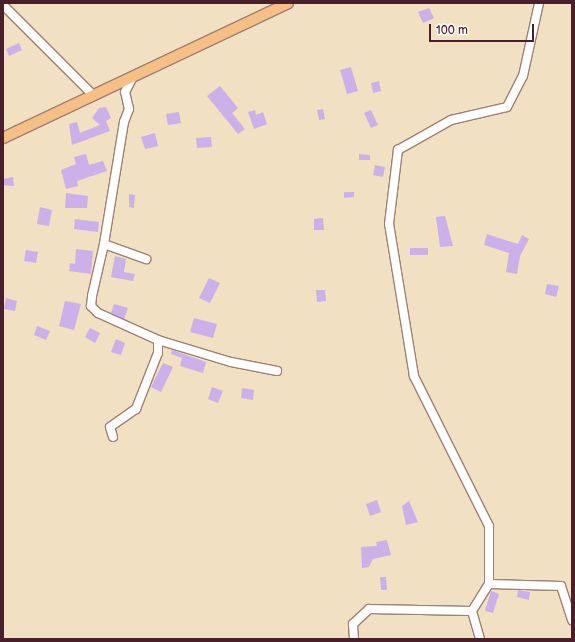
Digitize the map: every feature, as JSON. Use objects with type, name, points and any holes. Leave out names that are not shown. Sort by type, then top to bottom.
[{"type":"main road","points":[[3,138],[93,95],[133,78],[288,3]]},
{"type":"street","points":[[480,639],[472,611],[489,584],[489,526],[414,376],[389,224],[398,150],[451,120],[507,107],[523,76],[539,3]]},
{"type":"street","points":[[3,5],[93,95]]},
{"type":"street","points":[[133,78],[125,92],[129,109],[124,122],[92,306],[108,319],[158,340],[231,362],[277,371]]},
{"type":"street","points":[[104,244],[146,259]]},
{"type":"street","points":[[112,437],[110,427],[136,409],[158,353],[158,340]]},
{"type":"street","points":[[489,584],[561,586],[572,620]]},
{"type":"street","points":[[354,639],[353,624],[369,609],[472,611]]},
{"type":"building","points":[[429,8],[434,18],[423,23],[418,12]]},
{"type":"building","points":[[19,43],[22,50],[9,56],[6,49]]},
{"type":"building","points":[[351,67],[358,91],[347,94],[340,70]]},
{"type":"building","points":[[379,81],[381,91],[373,93],[371,83]]},
{"type":"building","points":[[220,86],[238,108],[232,113],[245,129],[238,134],[207,96]]},
{"type":"building","points":[[106,107],[111,118],[106,121],[110,131],[72,145],[69,124],[77,122],[80,133],[100,125],[92,118],[99,108]]},
{"type":"building","points":[[323,109],[325,119],[319,120],[317,110]]},
{"type":"building","points":[[255,110],[256,115],[263,112],[267,124],[254,129],[248,112]]},
{"type":"building","points":[[371,110],[378,125],[371,128],[364,113]]},
{"type":"building","points":[[179,112],[181,123],[168,125],[166,114]]},
{"type":"building","points":[[155,133],[158,146],[145,149],[141,137]]},
{"type":"building","points":[[211,137],[212,147],[197,148],[196,138]]},
{"type":"building","points":[[86,154],[89,165],[103,161],[107,171],[77,181],[78,186],[66,189],[61,170],[76,164],[74,157]]},
{"type":"building","points":[[359,154],[370,155],[370,160],[359,160]]},
{"type":"building","points":[[375,165],[385,167],[383,177],[373,175]]},
{"type":"building","points":[[13,177],[14,186],[3,185],[3,179]]},
{"type":"building","points":[[344,192],[354,192],[354,197],[344,198]]},
{"type":"building","points":[[66,193],[88,196],[87,208],[65,208]]},
{"type":"building","points":[[129,194],[135,195],[134,208],[129,207]]},
{"type":"building","points":[[40,207],[52,210],[49,226],[37,224]]},
{"type":"building","points":[[445,216],[453,246],[440,247],[436,217]]},
{"type":"building","points":[[323,218],[324,230],[314,230],[314,219]]},
{"type":"building","points":[[75,219],[99,222],[98,232],[74,229]]},
{"type":"building","points":[[487,234],[518,244],[522,235],[529,239],[520,256],[517,274],[506,272],[509,253],[484,245]]},
{"type":"building","points":[[410,248],[428,248],[428,255],[410,255]]},
{"type":"building","points":[[76,249],[93,251],[91,274],[69,271],[70,263],[75,264]]},
{"type":"building","points":[[26,250],[38,252],[36,263],[24,261]]},
{"type":"building","points":[[115,256],[126,259],[124,272],[135,274],[133,281],[111,277]]},
{"type":"building","points":[[209,278],[220,283],[210,303],[199,298]]},
{"type":"building","points":[[547,284],[559,286],[556,297],[545,294]]},
{"type":"building","points":[[316,290],[325,290],[326,301],[317,302]]},
{"type":"building","points":[[6,298],[17,301],[15,311],[4,309]]},
{"type":"building","points":[[65,301],[81,304],[74,330],[59,326]]},
{"type":"building","points":[[114,304],[128,308],[124,319],[111,313]]},
{"type":"building","points":[[194,318],[217,324],[213,338],[190,332]]},
{"type":"building","points":[[37,326],[50,331],[46,340],[34,335]]},
{"type":"building","points":[[90,328],[100,333],[95,343],[85,337]]},
{"type":"building","points":[[116,339],[125,343],[121,355],[111,352]]},
{"type":"building","points":[[172,350],[206,362],[203,373],[180,366],[182,358],[171,354]]},
{"type":"building","points":[[163,363],[173,367],[161,392],[151,387]]},
{"type":"building","points":[[212,387],[223,391],[218,403],[208,399]]},
{"type":"building","points":[[242,388],[254,390],[253,400],[241,398]]},
{"type":"building","points":[[377,500],[381,512],[370,516],[366,504]]},
{"type":"building","points":[[409,501],[418,522],[406,525],[402,506]]},
{"type":"building","points":[[387,540],[391,555],[373,559],[369,567],[362,568],[361,547],[377,546],[376,542]]},
{"type":"building","points":[[380,577],[386,577],[387,590],[381,590]]},
{"type":"building","points":[[518,590],[530,592],[529,600],[517,597]]},
{"type":"building","points":[[491,591],[499,594],[493,613],[485,611]]}]
